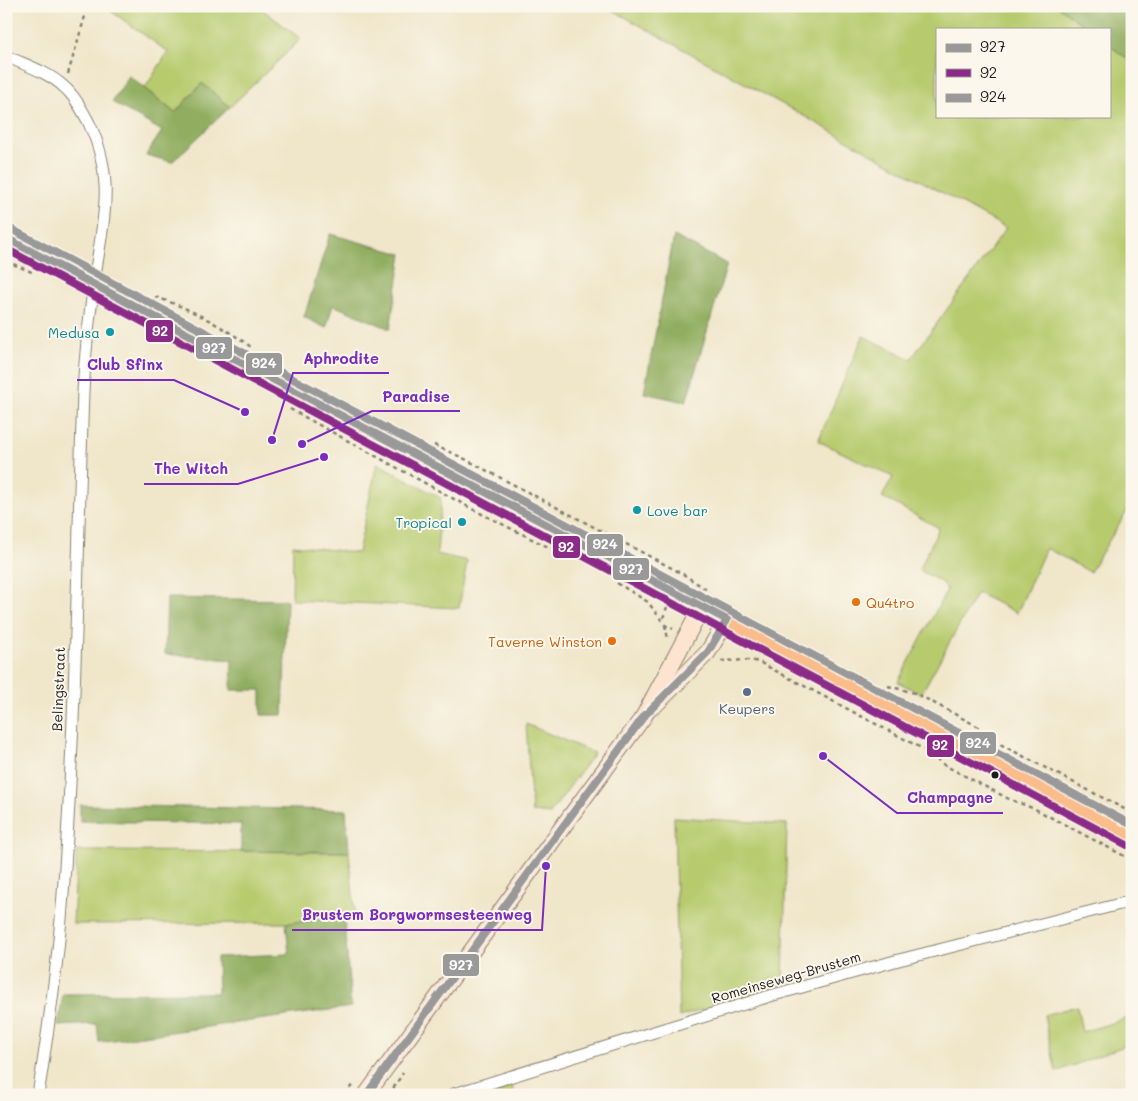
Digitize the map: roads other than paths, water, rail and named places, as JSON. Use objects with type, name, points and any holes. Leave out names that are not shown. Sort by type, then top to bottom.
[{"type":"main road","points":[[6,238],[1132,836]]},
{"type":"main road","points":[[367,1094],[644,716],[702,607]]},
{"type":"main road","points":[[644,716],[708,652],[727,620]]},
{"type":"street","name":"Belingstraat","points":[[6,56],[52,77],[63,86],[81,108],[94,134],[104,165],[106,184],[102,234],[87,336],[83,392],[69,815],[53,995],[38,1095]]},
{"type":"street","name":"Romeinseweg-Brustem","points":[[451,1095],[788,991],[895,961],[1132,901]]},
{"type":"place","name":"Medusa","points":[[110,332]]},
{"type":"place","name":"Club Sfinx","points":[[245,412]]},
{"type":"place","name":"Aphrodite","points":[[272,440]]},
{"type":"place","name":"Paradise","points":[[302,444]]},
{"type":"place","name":"The Witch","points":[[324,457]]},
{"type":"place","name":"Love bar","points":[[637,510]]},
{"type":"place","name":"Tropical","points":[[462,522]]},
{"type":"place","name":"Qu4tro","points":[[856,602]]},
{"type":"place","name":"Taverne Winston","points":[[612,641]]},
{"type":"place","name":"Keupers","points":[[747,692]]},
{"type":"place","name":"Champagne","points":[[823,756]]},
{"type":"place","name":"Brustem Borgwormsesteenweg","points":[[546,866]]}]
